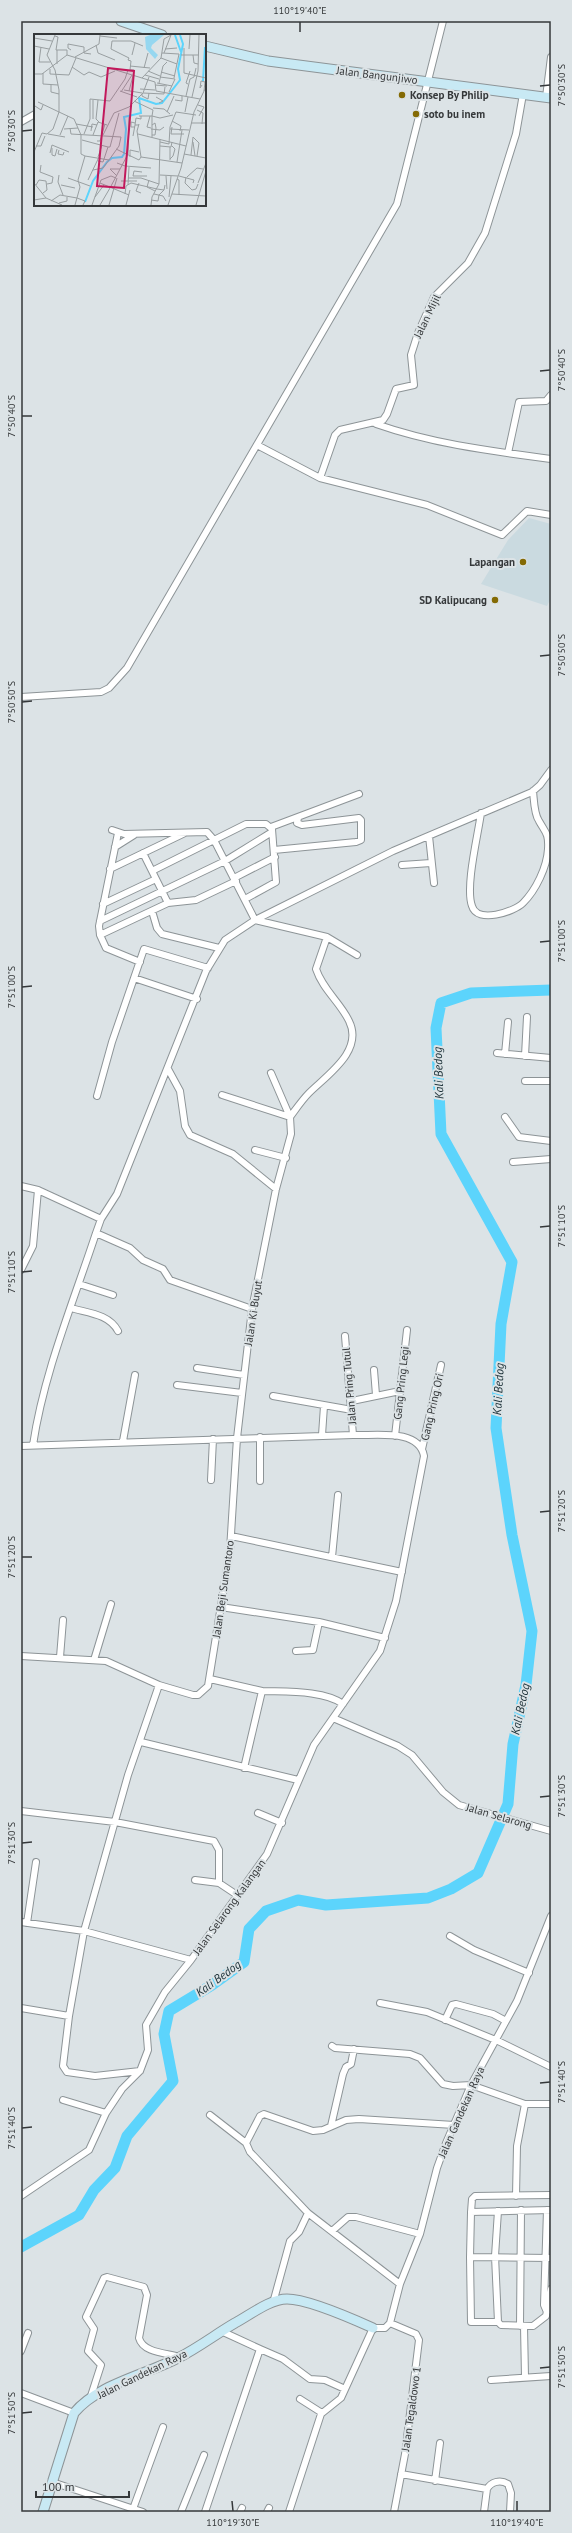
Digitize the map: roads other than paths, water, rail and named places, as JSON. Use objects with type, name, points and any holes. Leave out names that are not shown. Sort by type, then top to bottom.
[{"type":"street","points":[[121,21],[159,34]]},
{"type":"street","points":[[21,697],[91,694],[109,688],[117,682],[127,668],[397,204],[443,21]]},
{"type":"street","name":"Jalan Bangunjiwo","points":[[206,46],[268,61],[549,97]]},
{"type":"street","points":[[549,97],[551,57]]},
{"type":"street","name":"Jalan Mijil","points":[[376,424],[387,414],[396,389],[414,385],[411,355],[434,297],[468,263],[485,234],[516,134],[523,94]]},
{"type":"street","points":[[21,122],[34,115]]},
{"type":"street","points":[[508,453],[518,402],[546,400],[551,394]]},
{"type":"street","points":[[320,478],[335,435],[340,430],[350,426],[376,424],[413,437],[551,459]]},
{"type":"street","points":[[257,446],[320,478],[427,505],[502,535],[527,511],[551,515]]},
{"type":"street","points":[[33,1445],[38,1412],[55,1353],[101,1219],[117,1194],[197,999],[208,968],[219,948],[233,933],[255,920],[429,836],[533,791],[551,770]]},
{"type":"street","points":[[481,813],[471,884],[471,905],[480,915],[497,914],[523,904],[545,867],[548,849],[546,830],[538,821],[533,791]]},
{"type":"street","points":[[100,921],[225,861],[272,829],[359,794]]},
{"type":"street","points":[[274,850],[356,842],[361,840],[361,819],[302,825],[297,823],[298,818]]},
{"type":"street","points":[[152,871],[246,824],[260,823],[272,829]]},
{"type":"street","points":[[245,899],[276,882],[272,829]]},
{"type":"street","points":[[112,830],[118,833],[135,834],[206,832],[214,840],[255,920]]},
{"type":"street","points":[[110,869],[188,832]]},
{"type":"street","points":[[118,833],[103,904],[100,921],[100,935],[106,948],[140,962]]},
{"type":"street","points":[[115,847],[135,834]]},
{"type":"street","points":[[429,836],[434,883]]},
{"type":"street","points":[[143,853],[168,903]]},
{"type":"street","points":[[100,935],[168,903],[196,900],[275,857]]},
{"type":"street","points":[[402,865],[432,863]]},
{"type":"street","points":[[103,904],[156,879]]},
{"type":"street","points":[[152,911],[157,928],[162,934],[219,948]]},
{"type":"street","points":[[255,920],[327,937],[357,955]]},
{"type":"street","points":[[290,1117],[307,1096],[339,1065],[347,1053],[352,1036],[350,1022],[325,989],[316,970],[327,937]]},
{"type":"street","points":[[97,1096],[144,949],[146,948],[208,968]]},
{"type":"street","points":[[134,978],[197,999]]},
{"type":"street","points":[[525,1056],[527,1017]]},
{"type":"street","points":[[506,1054],[508,1022]]},
{"type":"street","points":[[497,1053],[551,1058]]},
{"type":"street","points":[[168,1069],[180,1092],[185,1126],[190,1135],[233,1154],[276,1189]]},
{"type":"street","points":[[271,1074],[290,1117]]},
{"type":"street","points":[[524,1081],[551,1081]]},
{"type":"street","points":[[222,1095],[290,1117]]},
{"type":"street","name":"Jalan Ki Buyut","points":[[238,1438],[252,1309],[276,1189],[286,1158],[291,1134],[290,1117]]},
{"type":"street","points":[[505,1117],[518,1137],[551,1140]]},
{"type":"street","points":[[256,1150],[286,1158]]},
{"type":"street","points":[[513,1162],[551,1159]]},
{"type":"street","points":[[21,1186],[38,1190],[101,1219]]},
{"type":"street","points":[[21,1270],[33,1246],[38,1190]]},
{"type":"street","points":[[96,1233],[130,1248],[143,1260],[163,1269],[170,1280],[252,1309]]},
{"type":"street","points":[[79,1284],[113,1295]]},
{"type":"street","points":[[71,1308],[106,1318],[112,1321],[118,1331]]},
{"type":"street","name":"Gang Pring Legi","points":[[395,1436],[407,1330]]},
{"type":"street","name":"Jalan Pring Tutul","points":[[345,1336],[352,1401],[353,1435]]},
{"type":"street","name":"Gang Pring Ori","points":[[402,1572],[423,1464],[422,1449],[441,1365]]},
{"type":"street","points":[[197,1368],[244,1375]]},
{"type":"street","points":[[374,1370],[376,1395]]},
{"type":"street","points":[[123,1441],[135,1374]]},
{"type":"street","points":[[177,1385],[242,1393]]},
{"type":"street","points":[[352,1401],[400,1391]]},
{"type":"street","points":[[273,1396],[352,1410]]},
{"type":"street","points":[[322,1435],[324,1406]]},
{"type":"street","points":[[21,1446],[123,1441],[353,1435],[395,1436],[414,1440],[422,1449]]},
{"type":"street","points":[[260,1437],[260,1481]]},
{"type":"street","name":"Jalan Beji Sumantoro","points":[[159,1685],[198,1695],[208,1686],[231,1536],[238,1438]]},
{"type":"street","points":[[211,1480],[213,1439]]},
{"type":"street","points":[[332,1557],[338,1495]]},
{"type":"street","points":[[231,1536],[402,1572]]},
{"type":"street","name":"Jalan Selarong Kalangan","points":[[24,1922],[84,1931],[191,1960],[267,1854],[282,1823],[298,1780],[314,1745],[380,1651],[385,1638],[402,1572]]},
{"type":"street","points":[[94,1660],[111,1604]]},
{"type":"street","points":[[221,1607],[319,1622],[385,1638]]},
{"type":"street","points":[[60,1657],[63,1620]]},
{"type":"street","points":[[296,1651],[313,1650],[319,1622]]},
{"type":"street","points":[[21,1656],[60,1657],[106,1661],[159,1685],[115,1822],[84,1931],[69,2016],[63,2066],[66,2072],[95,2076],[140,2071]]},
{"type":"street","points":[[210,1679],[262,1691],[324,1696],[343,1704]]},
{"type":"street","points":[[244,1768],[262,1691]]},
{"type":"street","name":"Jalan Selarong","points":[[333,1718],[398,1746],[418,1760],[453,1802],[468,1809],[551,1831]]},
{"type":"street","points":[[141,1742],[298,1780]]},
{"type":"street","points":[[21,1810],[115,1822],[214,1841],[219,1850],[218,1883]]},
{"type":"street","points":[[258,1813],[282,1823]]},
{"type":"street","points":[[24,1922],[36,1862]]},
{"type":"street","points":[[195,1880],[218,1883],[237,1895]]},
{"type":"street","name":"Jalan Gandekan Raya","points":[[390,2323],[400,2284],[420,2234],[437,2168],[454,2125],[471,2085],[497,2040],[529,1973],[551,1916]]},
{"type":"street","points":[[450,1936],[474,1950],[529,1973]]},
{"type":"street","points":[[21,2196],[85,2154],[93,2144],[106,2113],[122,2089],[140,2071],[148,2050],[146,2025],[165,1992],[191,1960]]},
{"type":"street","points":[[380,2003],[427,2012],[497,2040],[551,2067]]},
{"type":"street","points":[[445,2020],[452,2006],[456,2004],[487,2012],[506,2021]]},
{"type":"street","points":[[21,2008],[69,2016]]},
{"type":"street","points":[[332,2046],[354,2050],[410,2054],[420,2058],[444,2084],[453,2086],[471,2085],[525,2104],[551,2104]]},
{"type":"street","points":[[331,2126],[343,2074],[346,2067],[351,2064],[354,2050]]},
{"type":"street","points":[[63,2100],[106,2113]]},
{"type":"street","points":[[516,2196],[517,2146],[525,2104]]},
{"type":"street","points":[[246,2143],[260,2116],[264,2114],[313,2130],[323,2130],[346,2120],[359,2119],[454,2125]]},
{"type":"street","points":[[210,2116],[246,2143],[250,2152],[308,2213],[332,2231],[353,2250],[400,2284]]},
{"type":"street","points":[[497,2321],[472,2323],[470,2320],[472,2199],[475,2196],[551,2195]]},
{"type":"street","points":[[521,2210],[522,2326],[525,2377]]},
{"type":"street","points":[[471,2212],[549,2210],[548,2305]]},
{"type":"street","points":[[498,2211],[495,2256],[497,2321],[501,2325],[534,2325],[546,2317],[551,2289]]},
{"type":"street","points":[[273,2303],[290,2241],[299,2232],[308,2213]]},
{"type":"street","points":[[332,2231],[348,2217],[356,2217],[420,2234]]},
{"type":"street","points":[[470,2256],[548,2258]]},
{"type":"street","points":[[89,2400],[101,2365],[88,2351],[94,2329],[86,2317],[104,2278],[107,2276],[144,2287],[147,2295],[139,2338],[140,2343],[146,2348],[180,2357]]},
{"type":"street","name":"Jalan Gandekan Raya","points":[[43,2512],[74,2414],[89,2400],[108,2389],[180,2357],[221,2331],[282,2299],[295,2300],[373,2328]]},
{"type":"street","points":[[289,2512],[322,2412],[338,2402],[373,2328],[385,2328],[390,2323]]},
{"type":"street","name":"Jalan Tegaldowo 1","points":[[390,2323],[413,2332],[419,2340],[401,2474],[394,2512]]},
{"type":"street","points":[[221,2331],[283,2360],[310,2379],[325,2380],[345,2389]]},
{"type":"street","points":[[21,2351],[28,2333]]},
{"type":"street","points":[[205,2512],[260,2349]]},
{"type":"street","points":[[491,2380],[551,2376]]},
{"type":"street","points":[[21,2393],[74,2414]]},
{"type":"street","points":[[300,2399],[322,2412]]},
{"type":"street","points":[[133,2509],[163,2428]]},
{"type":"street","points":[[435,2482],[440,2443]]},
{"type":"street","points":[[181,2512],[204,2454]]},
{"type":"street","points":[[401,2474],[435,2482],[487,2489]]},
{"type":"street","points":[[484,2512],[487,2489],[489,2485],[497,2481],[508,2484],[511,2493],[510,2512]]},
{"type":"street","points":[[52,2482],[143,2512]]},
{"type":"waterway","name":"Kali Bedog","points":[[21,2247],[79,2215],[94,2190],[115,2168],[127,2136],[173,2081],[164,2034],[169,2011],[212,1985],[244,1962],[249,1929],[266,1911],[298,1900],[326,1905],[428,1898],[451,1889],[478,1873],[508,1804],[513,1744],[526,1685],[532,1631],[512,1535],[496,1428],[501,1324],[512,1262],[441,1134],[436,1028],[441,1003],[471,993],[551,990]]},
{"type":"place","name":"Konsep By Philip","points":[[402,95]]},
{"type":"place","name":"soto bu inem","points":[[416,114]]},
{"type":"place","name":"Lapangan","points":[[523,562]]},
{"type":"place","name":"SD Kalipucang","points":[[495,600]]}]
